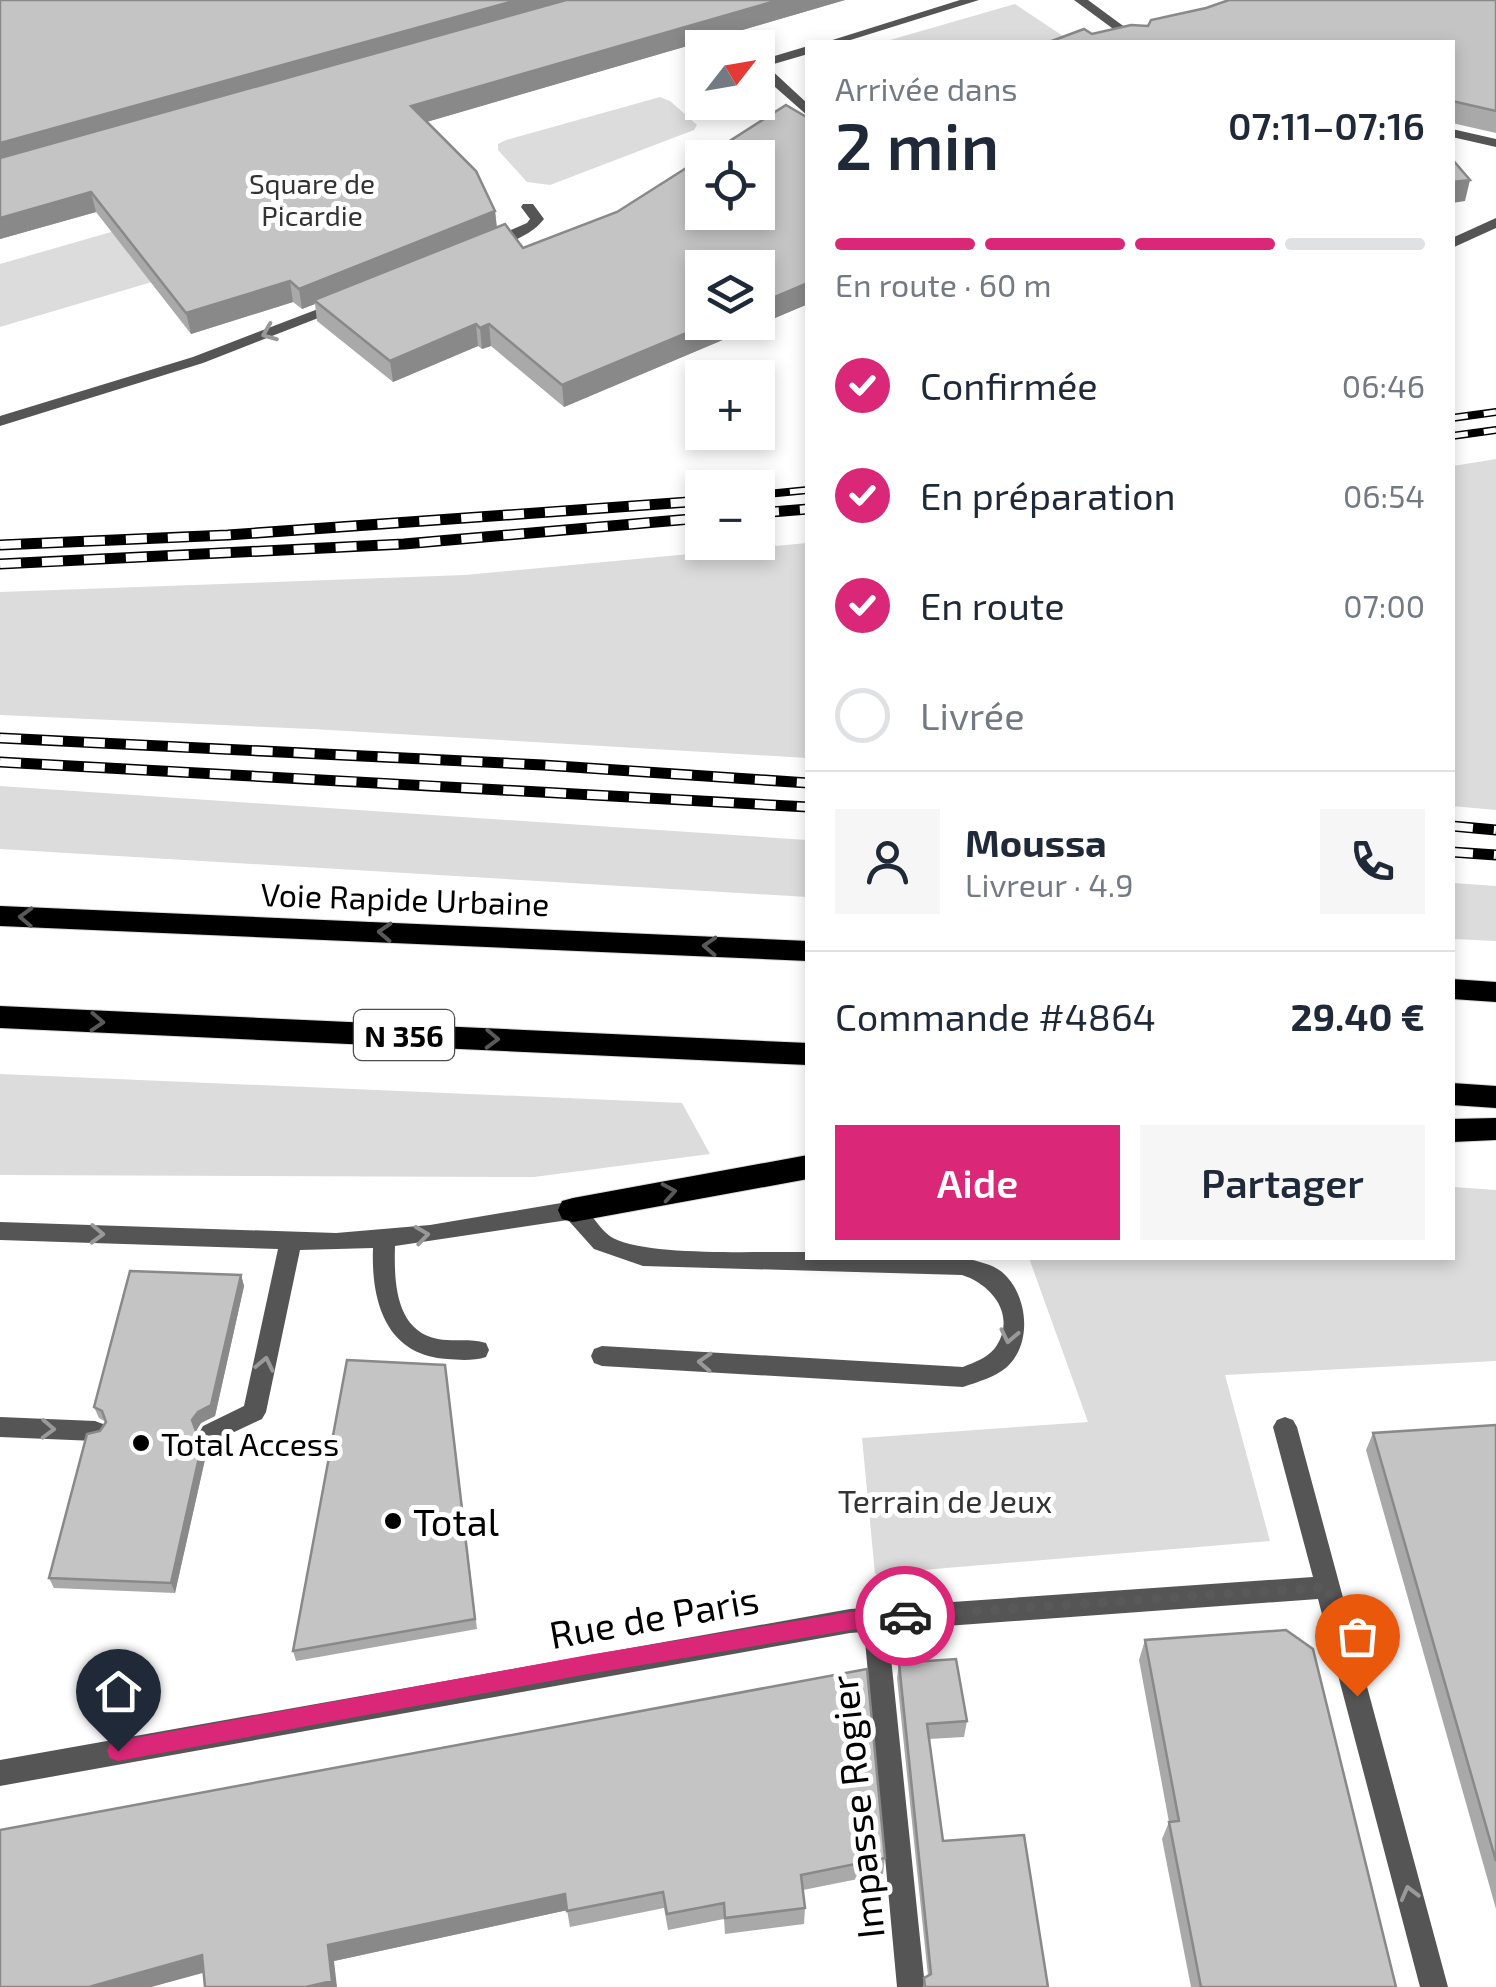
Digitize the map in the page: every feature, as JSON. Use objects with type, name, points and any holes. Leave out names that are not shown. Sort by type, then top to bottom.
[{"type":"highway","name":"Voie Rapide Urbaine","points":[[0,916],[805,951]]},
{"type":"highway","points":[[1455,989],[1496,992]]},
{"type":"highway","name":"N 356","points":[[0,1017],[805,1054]]},
{"type":"highway","points":[[1455,1094],[1496,1097]]},
{"type":"highway","points":[[1455,1131],[1496,1129]]},
{"type":"highway","points":[[573,1210],[805,1167]]},
{"type":"street","points":[[839,40],[974,0]]},
{"type":"street","points":[[1080,0],[1136,40]]},
{"type":"street","points":[[775,60],[805,51]]},
{"type":"street","points":[[775,81],[805,109]]},
{"type":"street","points":[[1455,134],[1496,143]]},
{"type":"street","points":[[481,248],[532,226],[537,219],[528,207]]},
{"type":"street","points":[[1455,242],[1496,222]]},
{"type":"street","points":[[0,420],[198,360],[362,296]]},
{"type":"street","points":[[0,1232],[384,1240],[573,1210],[602,1243],[642,1257],[962,1266],[992,1277],[1010,1302],[1014,1328],[1006,1352],[985,1369],[963,1376],[602,1356]]},
{"type":"street","points":[[211,1432],[254,1412],[291,1240]]},
{"type":"street","points":[[384,1240],[382,1276],[390,1312],[405,1333],[429,1347],[478,1350]]},
{"type":"street","points":[[1285,1426],[1434,1987]]},
{"type":"street","points":[[0,1427],[96,1430]]},
{"type":"street","name":"Rue de Paris","points":[[0,1773],[588,1665],[876,1619],[1328,1587]]},
{"type":"street","name":"Impasse Rogier","points":[[876,1619],[911,1987]]},
{"type":"green space","points":[[1015,4],[1069,40],[890,40]]},
{"type":"green space","points":[[660,97],[685,114],[685,120],[697,125],[694,130],[550,185],[527,182],[498,150],[498,144]]},
{"type":"green space","name":"Square de Picardie","points":[[281,183],[314,234],[0,327],[0,264]]},
{"type":"green space","points":[[1496,459],[1496,810],[1455,806],[1455,466]]},
{"type":"green space","points":[[805,543],[805,758],[0,715],[0,592],[465,575],[685,554],[685,560],[775,560],[775,546]]},
{"type":"green space","points":[[0,786],[805,840],[805,897],[0,849]]},
{"type":"green space","points":[[1455,883],[1496,886],[1496,941],[1455,939]]},
{"type":"green space","points":[[0,1074],[682,1103],[710,1154],[534,1177],[0,1175]]},
{"type":"green space","name":"Terrain de Jeux","points":[[1455,1187],[1496,1190],[1496,1361],[1225,1375],[1270,1541],[875,1574],[862,1438],[1088,1422],[1030,1260],[1455,1260]]},
{"type":"building","points":[[0,0],[517,0],[0,143]]},
{"type":"building","points":[[566,0],[779,0],[411,106],[476,171],[495,211],[299,289],[290,281],[186,313],[91,192],[0,218],[0,158]]},
{"type":"building","points":[[1229,0],[1496,0],[1496,111],[1455,102],[1455,40],[1054,40],[1084,29],[1092,34],[1131,25],[1148,26],[1151,20]]},
{"type":"building","points":[[786,105],[805,116],[805,284],[775,297],[775,250],[685,250],[685,334],[562,385],[489,324],[480,328],[476,324],[390,361],[314,300],[505,224],[523,248],[617,212],[685,169],[685,230],[775,230],[775,140],[731,140],[763,120],[775,120],[775,112]]},
{"type":"building","points":[[1455,162],[1470,180],[1455,182]]},
{"type":"building","points":[[130,1271],[241,1275],[211,1405],[192,1420],[196,1431],[204,1435],[171,1583],[49,1578],[87,1434],[100,1431],[106,1422],[102,1411],[94,1407]]},
{"type":"building","name":"Total","points":[[347,1360],[445,1365],[475,1619],[293,1651]]},
{"type":"building","points":[[1496,1425],[1496,1861],[1373,1433]]},
{"type":"building","points":[[1286,1630],[1313,1649],[1396,1987],[1201,1987],[1169,1822],[1179,1821],[1145,1640]]},
{"type":"building","points":[[956,1659],[967,1721],[927,1724],[943,1841],[1024,1835],[1048,1987],[925,1987],[924,1978],[931,1974],[899,1663]]},
{"type":"building","points":[[867,1669],[885,1858],[801,1875],[805,1908],[725,1918],[724,1903],[667,1914],[663,1892],[567,1911],[565,1894],[328,1945],[332,1981],[306,1987],[205,1987],[202,1955],[89,1987],[0,1987],[0,1830]]},
{"type":"railway","points":[[1455,418],[1496,412]]},
{"type":"railway","points":[[1455,436],[1496,430]]},
{"type":"railway","points":[[775,493],[805,490]]},
{"type":"railway","points":[[0,545],[228,535],[685,502]]},
{"type":"railway","points":[[775,512],[805,509]]},
{"type":"railway","points":[[0,564],[404,544],[685,519]]},
{"type":"railway","points":[[0,738],[543,765],[805,783]]},
{"type":"railway","points":[[0,762],[805,807]]},
{"type":"railway","points":[[1455,826],[1496,830]]},
{"type":"railway","points":[[1455,852],[1496,855]]},
{"type":"way so far","points":[[905,1616],[1328,1587],[1357,1696]]},
{"type":"place","name":"Total Access","points":[[141,1443]]},
{"type":"place","name":"Total","points":[[393,1521]]},
{"type":"route","points":[[118,1751],[588,1665],[850,1621],[905,1616]]}]
